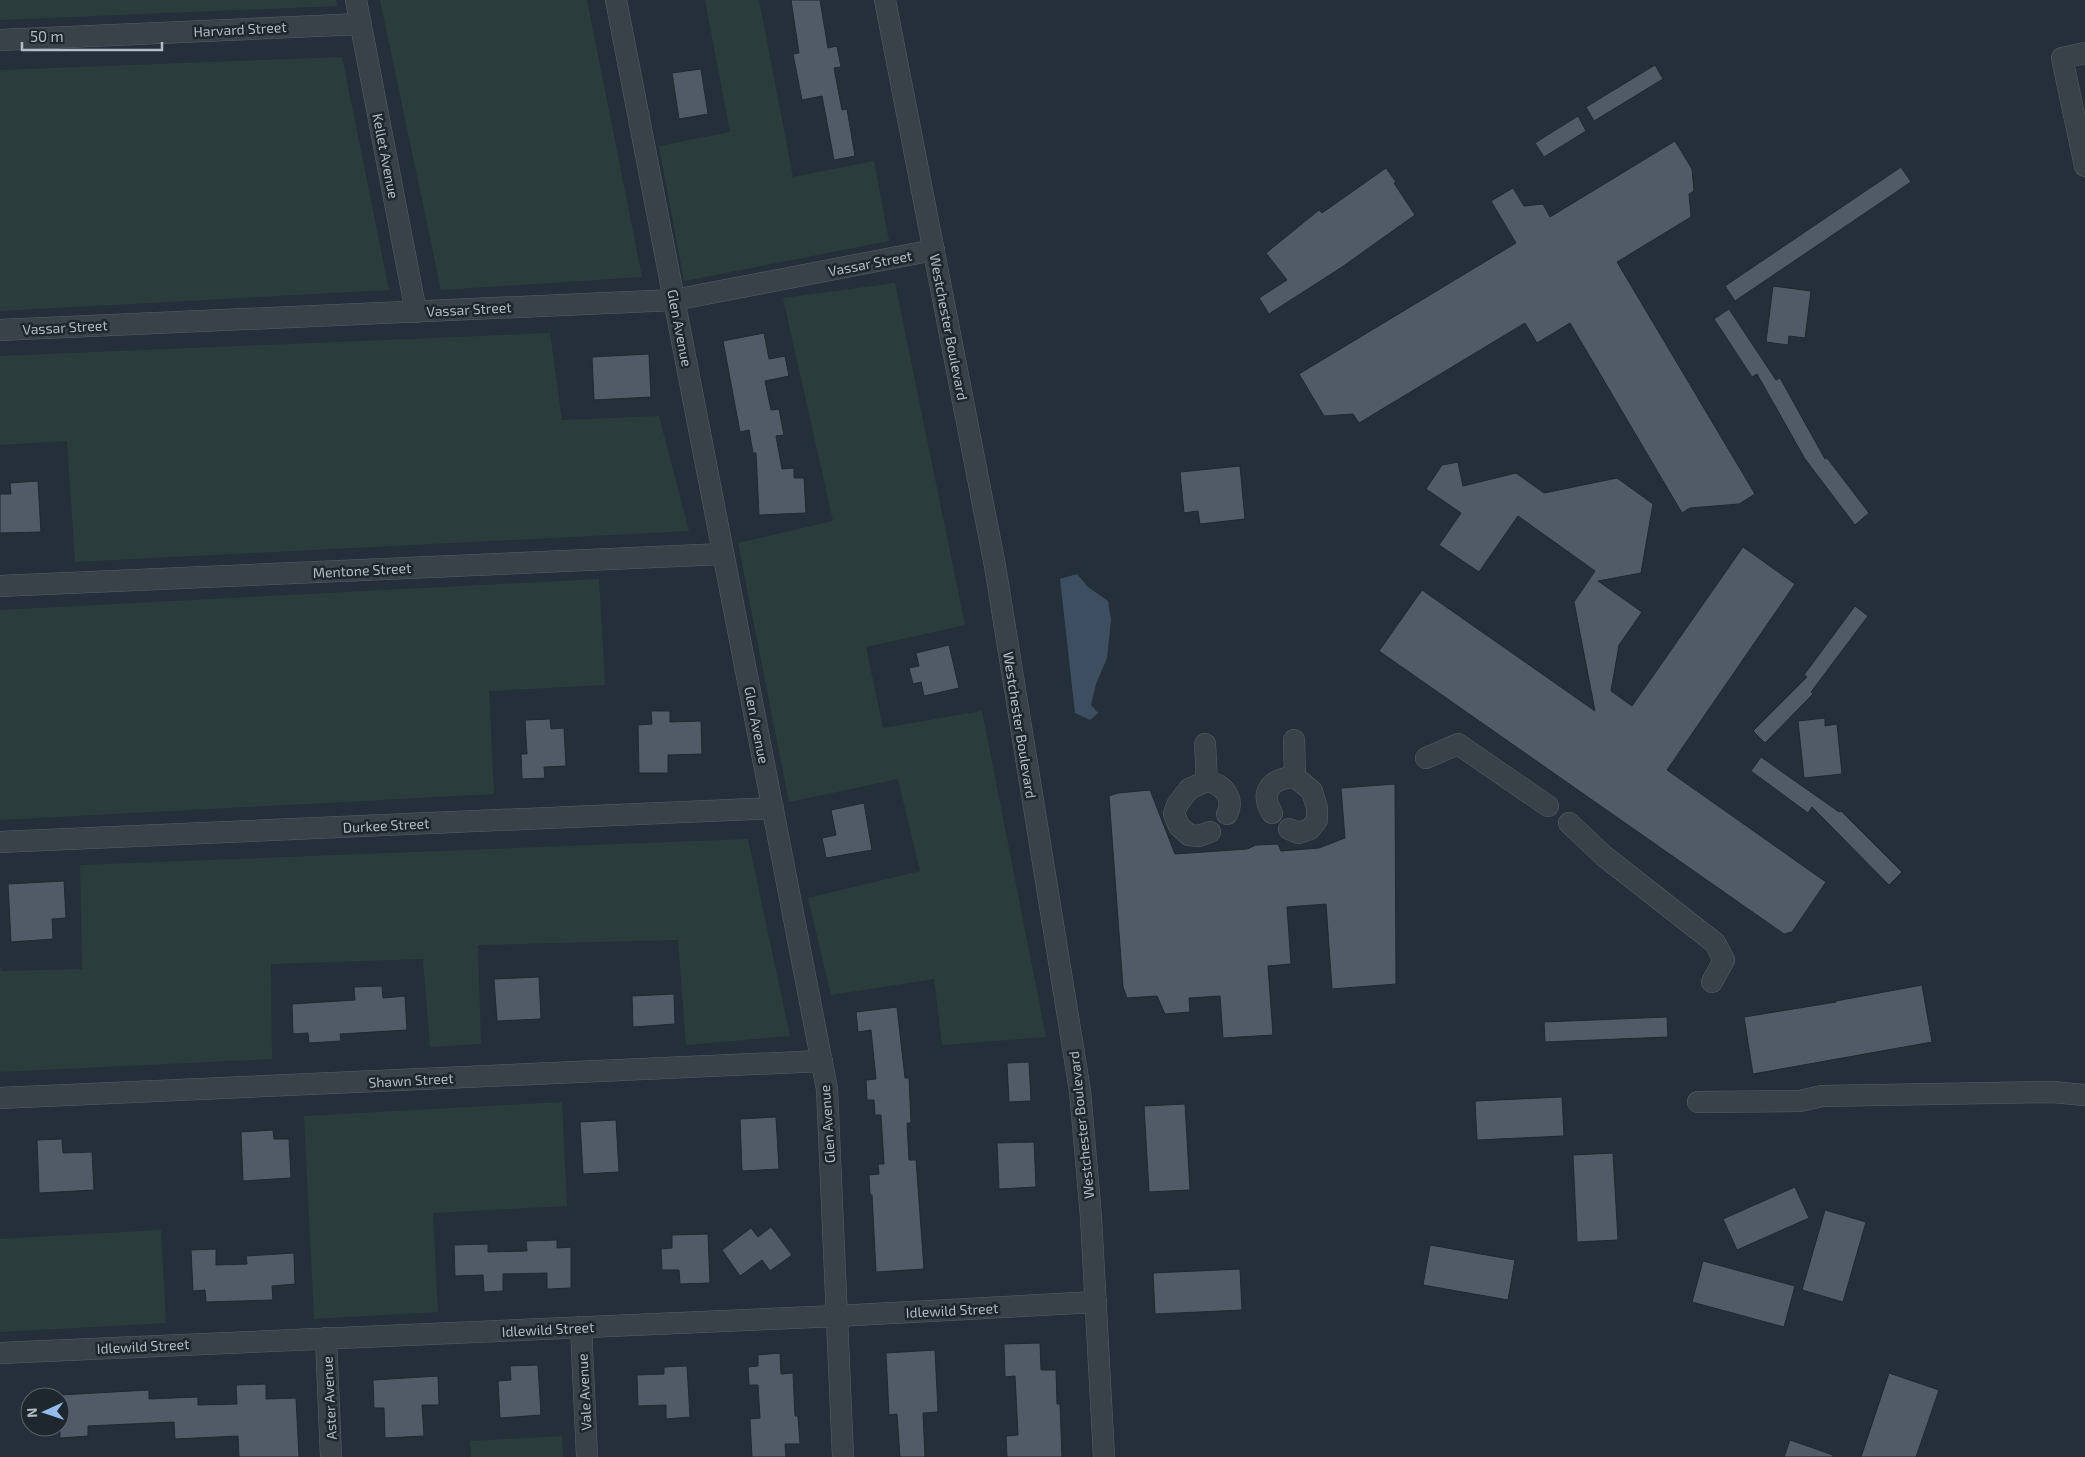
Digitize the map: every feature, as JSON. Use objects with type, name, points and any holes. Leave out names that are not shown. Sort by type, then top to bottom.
[{"type":"street","name":"Kellet Avenue","points":[[356,0],[416,312]]},
{"type":"street","name":"Glen Avenue","points":[[616,0],[827,1089],[843,1457]]},
{"type":"street","name":"Westchester Boulevard","points":[[885,0],[995,566],[1080,1091],[1096,1302],[1104,1457]]},
{"type":"street","name":"Harvard Street","points":[[0,40],[361,24]]},
{"type":"street","points":[[2085,53],[2062,58],[2079,112],[2085,166]]},
{"type":"street","name":"Vassar Street","points":[[0,330],[674,300],[934,250]]},
{"type":"street","name":"Mentone Street","points":[[0,586],[723,554]]},
{"type":"street","points":[[1294,740],[1295,778]]},
{"type":"street","points":[[1205,744],[1207,781]]},
{"type":"street","points":[[1426,758],[1458,744],[1548,806]]},
{"type":"street","points":[[1272,813],[1266,803],[1266,793],[1274,782],[1283,778],[1295,778],[1312,791],[1317,808],[1316,820],[1310,830],[1298,833],[1289,829]]},
{"type":"street","points":[[1210,832],[1199,836],[1189,835],[1179,826],[1174,814],[1176,805],[1189,789],[1207,781],[1218,783],[1227,792],[1230,808],[1227,814]]},
{"type":"street","name":"Durkee Street","points":[[0,842],[773,808]]},
{"type":"street","points":[[1569,823],[1604,856],[1715,943],[1724,960],[1712,982]]},
{"type":"street","name":"Shawn Street","points":[[0,1098],[822,1062]]},
{"type":"street","points":[[1698,1102],[1800,1100],[1822,1096],[2052,1092],[2085,1095]]},
{"type":"street","name":"Idlewild Street","points":[[0,1353],[837,1316],[1096,1302]]},
{"type":"street","name":"Vale Avenue","points":[[581,1327],[587,1457]]},
{"type":"street","name":"Aster Avenue","points":[[326,1338],[331,1457]]},
{"type":"green space","points":[[0,0],[336,0],[337,6],[0,20]]},
{"type":"green space","points":[[380,0],[587,0],[642,277],[441,290]]},
{"type":"green space","points":[[705,0],[759,0],[793,177],[874,161],[889,241],[684,281],[659,146],[730,132]]},
{"type":"green space","points":[[342,57],[389,290],[0,311],[0,70]]},
{"type":"green space","points":[[895,283],[965,625],[866,647],[883,728],[982,711],[1046,1037],[942,1045],[934,979],[831,995],[808,898],[920,871],[898,779],[789,802],[738,543],[833,521],[783,298]]},
{"type":"green space","points":[[550,333],[562,420],[659,416],[689,531],[75,562],[67,441],[0,445],[0,356]]},
{"type":"green space","points":[[599,579],[605,685],[489,691],[494,794],[0,820],[0,610]]},
{"type":"green space","points":[[748,839],[790,1036],[686,1045],[678,940],[478,945],[481,1044],[430,1047],[423,959],[271,964],[272,1059],[0,1072],[0,965],[1,971],[82,969],[80,865]]},
{"type":"green space","points":[[562,1102],[567,1206],[433,1213],[438,1312],[314,1319],[304,1116]]},
{"type":"green space","points":[[161,1230],[166,1323],[0,1332],[0,1239]]},
{"type":"green space","points":[[562,1436],[563,1457],[471,1457],[470,1441]]},
{"type":"water","points":[[1077,574],[1088,587],[1108,601],[1111,620],[1107,658],[1096,684],[1091,705],[1098,713],[1090,720],[1075,713],[1060,579]]},
{"type":"building","points":[[791,0],[820,0],[828,48],[837,46],[841,67],[834,68],[842,110],[847,109],[855,156],[834,160],[822,96],[802,100],[793,54],[799,53]]},
{"type":"building","points":[[1655,65],[1663,79],[1594,121],[1586,107]]},
{"type":"building","points":[[701,69],[708,114],[679,119],[672,73]]},
{"type":"building","points":[[1578,116],[1586,131],[1544,157],[1535,143]]},
{"type":"building","points":[[1675,141],[1692,169],[1694,191],[1689,194],[1691,217],[1617,262],[1755,494],[1739,504],[1690,508],[1682,513],[1570,323],[1537,343],[1525,323],[1359,423],[1353,414],[1324,416],[1299,374],[1516,243],[1491,201],[1513,188],[1524,206],[1543,204],[1550,217]]},
{"type":"building","points":[[1901,167],[1911,182],[1735,301],[1725,286]]},
{"type":"building","points":[[1386,168],[1415,215],[1342,267],[1269,314],[1259,298],[1287,280],[1266,253],[1319,210],[1322,213]]},
{"type":"building","points":[[1773,286],[1811,291],[1805,338],[1789,336],[1788,345],[1766,342]]},
{"type":"building","points":[[1729,309],[1776,380],[1780,378],[1825,459],[1827,458],[1869,513],[1855,525],[1805,459],[1757,374],[1752,377],[1714,319]]},
{"type":"building","points":[[764,333],[769,359],[785,356],[789,376],[765,381],[771,410],[779,409],[784,435],[776,436],[782,469],[794,468],[794,478],[804,478],[806,513],[759,515],[756,453],[753,453],[749,430],[740,432],[723,341]]},
{"type":"building","points":[[649,354],[651,397],[594,400],[592,357]]},
{"type":"building","points":[[1458,462],[1463,486],[1516,473],[1544,493],[1617,478],[1653,504],[1641,573],[1598,581],[1642,612],[1619,645],[1611,691],[1632,706],[1743,547],[1795,584],[1667,770],[1826,882],[1792,932],[1784,934],[1379,651],[1422,590],[1595,711],[1574,602],[1595,571],[1518,516],[1479,572],[1439,545],[1461,513],[1426,489],[1442,465]]},
{"type":"building","points":[[1240,466],[1245,519],[1200,524],[1198,511],[1184,513],[1180,472]]},
{"type":"building","points":[[38,481],[41,532],[0,533],[0,494],[11,494],[10,483]]},
{"type":"building","points":[[1855,606],[1868,616],[1811,692],[1813,694],[1765,743],[1753,731],[1807,677],[1804,675]]},
{"type":"building","points":[[949,645],[959,688],[924,696],[921,682],[913,684],[909,668],[919,666],[916,653]]},
{"type":"building","points":[[651,711],[670,711],[670,722],[701,721],[702,754],[668,755],[668,773],[639,773],[638,725],[652,724]]},
{"type":"building","points":[[1825,718],[1825,726],[1837,724],[1842,774],[1804,778],[1798,721]]},
{"type":"building","points":[[550,719],[551,729],[564,728],[566,766],[544,767],[545,778],[522,779],[521,754],[527,754],[525,720]]},
{"type":"building","points":[[1761,757],[1839,812],[1841,811],[1902,872],[1889,885],[1812,807],[1808,813],[1751,771]]},
{"type":"building","points":[[1395,784],[1396,984],[1332,989],[1326,904],[1287,907],[1291,964],[1268,966],[1273,1035],[1223,1038],[1220,996],[1189,998],[1190,1012],[1165,1014],[1157,996],[1127,998],[1123,987],[1109,796],[1118,793],[1150,790],[1175,854],[1247,849],[1256,845],[1278,844],[1281,851],[1319,848],[1345,838],[1341,788]]},
{"type":"building","points":[[864,803],[872,850],[826,858],[822,838],[836,835],[831,810]]},
{"type":"building","points":[[64,881],[66,918],[52,919],[53,939],[11,942],[8,884]]},
{"type":"building","points":[[539,977],[541,1019],[497,1021],[494,979]]},
{"type":"building","points":[[1922,985],[1932,1042],[1753,1074],[1744,1017],[1836,1002]]},
{"type":"building","points":[[382,986],[383,998],[405,996],[407,1030],[340,1034],[341,1041],[309,1043],[308,1033],[293,1034],[292,1004],[355,1000],[354,987]]},
{"type":"building","points":[[674,994],[675,1024],[633,1027],[632,996]]},
{"type":"building","points":[[897,1007],[905,1078],[909,1078],[911,1123],[907,1123],[909,1160],[916,1160],[924,1269],[876,1272],[872,1195],[870,1195],[869,1175],[879,1174],[878,1164],[884,1164],[881,1115],[875,1115],[874,1100],[867,1100],[866,1080],[876,1079],[871,1030],[858,1032],[856,1012]]},
{"type":"building","points":[[1667,1017],[1668,1037],[1545,1042],[1544,1022]]},
{"type":"building","points":[[1029,1062],[1031,1101],[1009,1102],[1007,1063]]},
{"type":"building","points":[[1562,1097],[1564,1136],[1477,1140],[1475,1101]]},
{"type":"building","points":[[1185,1104],[1190,1190],[1149,1192],[1144,1106]]},
{"type":"building","points":[[776,1117],[779,1169],[742,1171],[740,1119]]},
{"type":"building","points":[[616,1120],[619,1172],[583,1174],[580,1122]]},
{"type":"building","points":[[273,1130],[274,1139],[289,1139],[291,1178],[243,1181],[241,1132]]},
{"type":"building","points":[[62,1139],[63,1153],[92,1152],[94,1190],[39,1193],[37,1140]]},
{"type":"building","points":[[1034,1142],[1036,1187],[999,1189],[997,1143]]},
{"type":"building","points":[[1613,1153],[1618,1240],[1577,1242],[1573,1155]]},
{"type":"building","points":[[1795,1187],[1809,1218],[1737,1250],[1723,1219]]},
{"type":"building","points":[[1825,1210],[1866,1222],[1843,1302],[1802,1290]]},
{"type":"building","points":[[771,1227],[792,1255],[770,1271],[762,1260],[740,1276],[722,1250],[751,1228],[758,1237]]},
{"type":"building","points":[[708,1234],[710,1283],[680,1284],[679,1270],[662,1270],[661,1249],[672,1248],[672,1235]]},
{"type":"building","points":[[557,1240],[557,1248],[571,1247],[571,1288],[547,1289],[547,1273],[503,1274],[503,1291],[484,1292],[483,1275],[455,1276],[454,1245],[488,1244],[488,1252],[527,1251],[526,1241]]},
{"type":"building","points":[[1430,1245],[1515,1260],[1508,1300],[1423,1285]]},
{"type":"building","points":[[216,1249],[216,1265],[247,1264],[246,1256],[294,1253],[295,1284],[272,1286],[273,1300],[206,1302],[205,1290],[193,1291],[191,1250]]},
{"type":"building","points":[[1703,1261],[1795,1286],[1784,1327],[1692,1302]]},
{"type":"building","points":[[1240,1269],[1242,1310],[1155,1314],[1153,1273]]},
{"type":"building","points":[[1040,1343],[1041,1370],[1056,1370],[1057,1404],[1060,1404],[1062,1457],[1007,1457],[1006,1436],[1018,1435],[1015,1376],[1005,1377],[1004,1344]]},
{"type":"building","points":[[935,1350],[938,1412],[923,1413],[925,1457],[900,1457],[897,1414],[889,1415],[886,1353]]},
{"type":"building","points":[[780,1353],[781,1374],[793,1373],[795,1416],[798,1416],[800,1444],[785,1444],[786,1457],[752,1457],[750,1419],[760,1418],[758,1385],[749,1385],[748,1367],[758,1366],[758,1355]]},
{"type":"building","points":[[538,1365],[541,1415],[500,1418],[498,1381],[511,1380],[510,1366]]},
{"type":"building","points":[[687,1366],[690,1417],[666,1419],[666,1405],[638,1406],[637,1375],[664,1374],[664,1367]]},
{"type":"building","points":[[1889,1373],[1939,1390],[1916,1457],[1861,1457]]},
{"type":"building","points":[[438,1376],[439,1405],[422,1405],[424,1436],[385,1438],[384,1408],[374,1408],[373,1380]]},
{"type":"building","points":[[266,1384],[266,1399],[296,1398],[299,1457],[239,1457],[238,1436],[175,1439],[174,1422],[88,1426],[88,1436],[60,1438],[70,1437],[70,1394],[149,1390],[149,1399],[198,1397],[198,1405],[237,1404],[236,1385]]},
{"type":"building","points":[[1790,1440],[1833,1455],[1833,1457],[1784,1457]]}]
